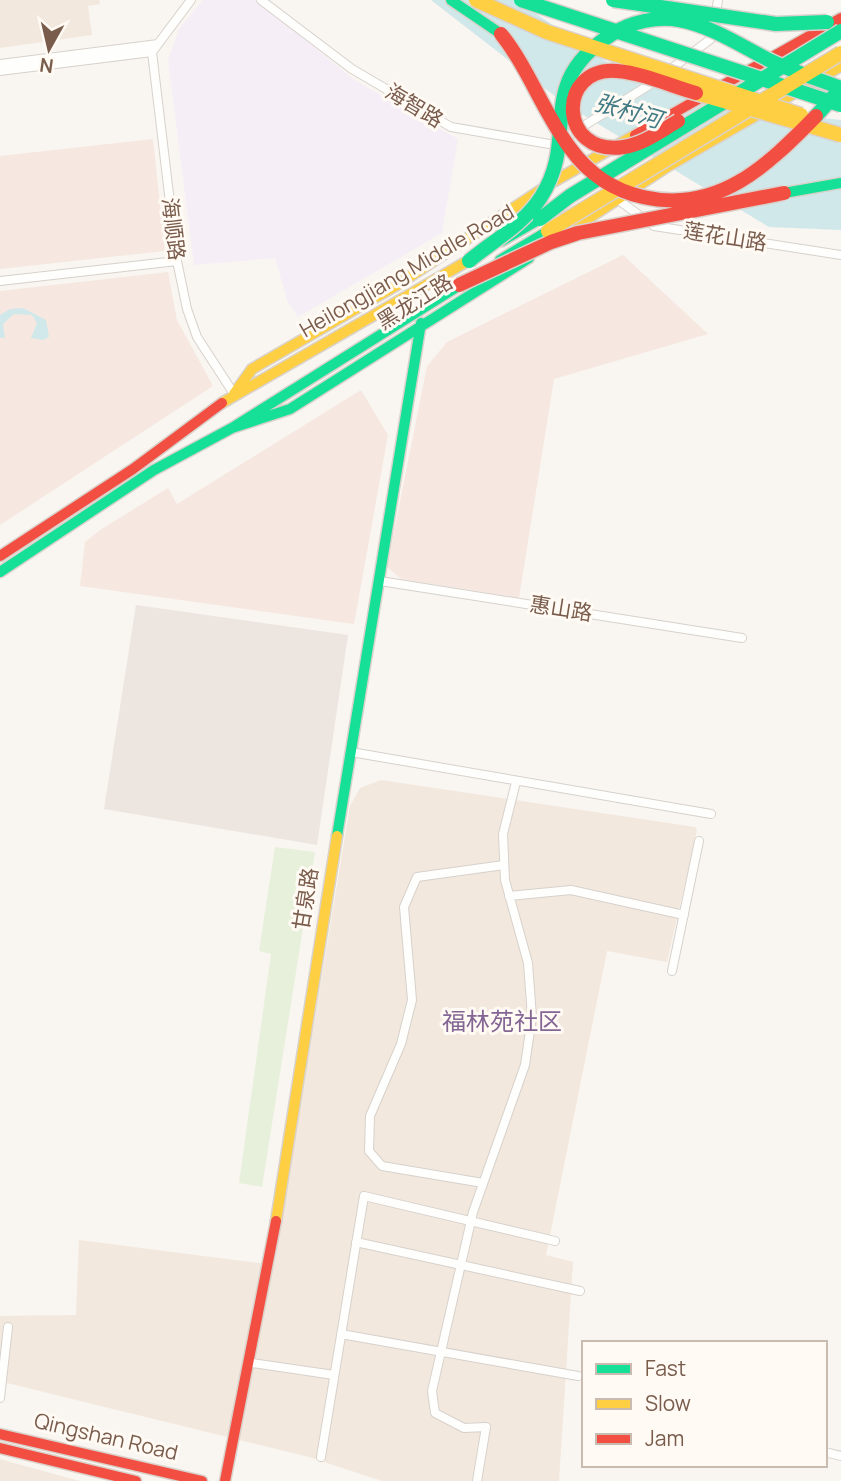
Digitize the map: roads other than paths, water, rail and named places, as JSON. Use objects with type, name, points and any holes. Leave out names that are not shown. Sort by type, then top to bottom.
[{"type":"main road","points":[[451,0],[501,34],[517,52],[540,90],[545,101],[556,123],[561,134],[591,173],[611,186],[648,201],[692,200],[743,183],[796,137],[841,88],[773,62],[720,33],[680,20],[654,18],[637,22],[609,35],[575,64],[560,103],[559,115],[557,128],[556,154],[541,196],[469,261]]},
{"type":"main road","points":[[476,0],[547,32],[841,128]]},
{"type":"main road","points":[[521,0],[841,105]]},
{"type":"main road","points":[[613,0],[776,24],[805,24],[841,18]]},
{"type":"main road","points":[[234,394],[252,369],[397,285],[589,161],[841,18]]},
{"type":"main road","name":"Heilongjiang Middle Road","points":[[0,556],[133,469],[234,394],[390,308],[540,219],[570,195],[841,32]]},
{"type":"main road","name":"Heilongjiang Middle Road","points":[[0,572],[155,470],[232,428],[458,285],[841,53]]},
{"type":"main road","name":"黑龙江路","points":[[232,428],[258,424],[290,411],[421,323],[529,258],[664,168],[841,66]]},
{"type":"main road","points":[[772,75],[725,98],[713,103],[678,121],[640,143],[620,148],[593,144],[579,133],[573,124],[572,103],[582,81],[596,72],[617,71],[653,80],[665,84],[713,99],[725,103],[841,135]]},
{"type":"main road","points":[[458,285],[551,242],[578,233],[841,183]]},
{"type":"main road","name":"甘泉路","points":[[225,1481],[252,1363],[421,323]]},
{"type":"main road","name":"Qingshan Road","points":[[0,1434],[202,1481]]},
{"type":"main road","name":"Qingshan Road","points":[[0,1448],[136,1481]]},
{"type":"street","points":[[0,71],[155,48],[191,0]]},
{"type":"street","name":"海智路","points":[[261,0],[352,69],[451,127],[553,144],[589,161]]},
{"type":"street","points":[[553,144],[660,78],[715,34],[718,0]]},
{"type":"street","points":[[0,64],[155,48]]},
{"type":"street","name":"海顺路","points":[[155,48],[177,261],[187,309],[197,337],[234,394]]},
{"type":"street","name":"莲花山路","points":[[589,161],[616,199],[654,226],[841,255]]},
{"type":"street","points":[[0,281],[177,261]]},
{"type":"street","name":"惠山路","points":[[380,581],[742,638]]},
{"type":"street","points":[[351,752],[711,814]]},
{"type":"street","points":[[477,1481],[486,1427],[464,1427],[435,1413],[432,1391],[443,1354],[471,1221],[526,1065],[532,1017],[528,963],[509,896],[504,864],[503,834],[516,782]]},
{"type":"street","points":[[672,971],[699,841]]},
{"type":"street","points":[[483,1183],[382,1166],[369,1150],[370,1116],[401,1044],[412,1000],[404,907],[417,877],[504,864]]},
{"type":"street","points":[[509,896],[571,890],[684,915]]},
{"type":"street","points":[[321,1457],[364,1196],[555,1241]]},
{"type":"street","points":[[356,1242],[580,1291]]},
{"type":"street","points":[[0,1398],[8,1327]]},
{"type":"street","points":[[341,1334],[578,1377]]},
{"type":"street","points":[[252,1363],[334,1375]]},
{"type":"water","name":"张村河","points":[[431,0],[516,0],[626,75],[783,114],[841,120],[841,230],[769,227],[565,104]]},
{"type":"water","points":[[23,308],[46,320],[49,337],[43,340],[31,338],[37,323],[32,315],[14,314],[3,324],[5,338],[0,338],[0,315],[10,309]]},
{"type":"district","name":"福林苑社区","points":[[502,1022]]}]
